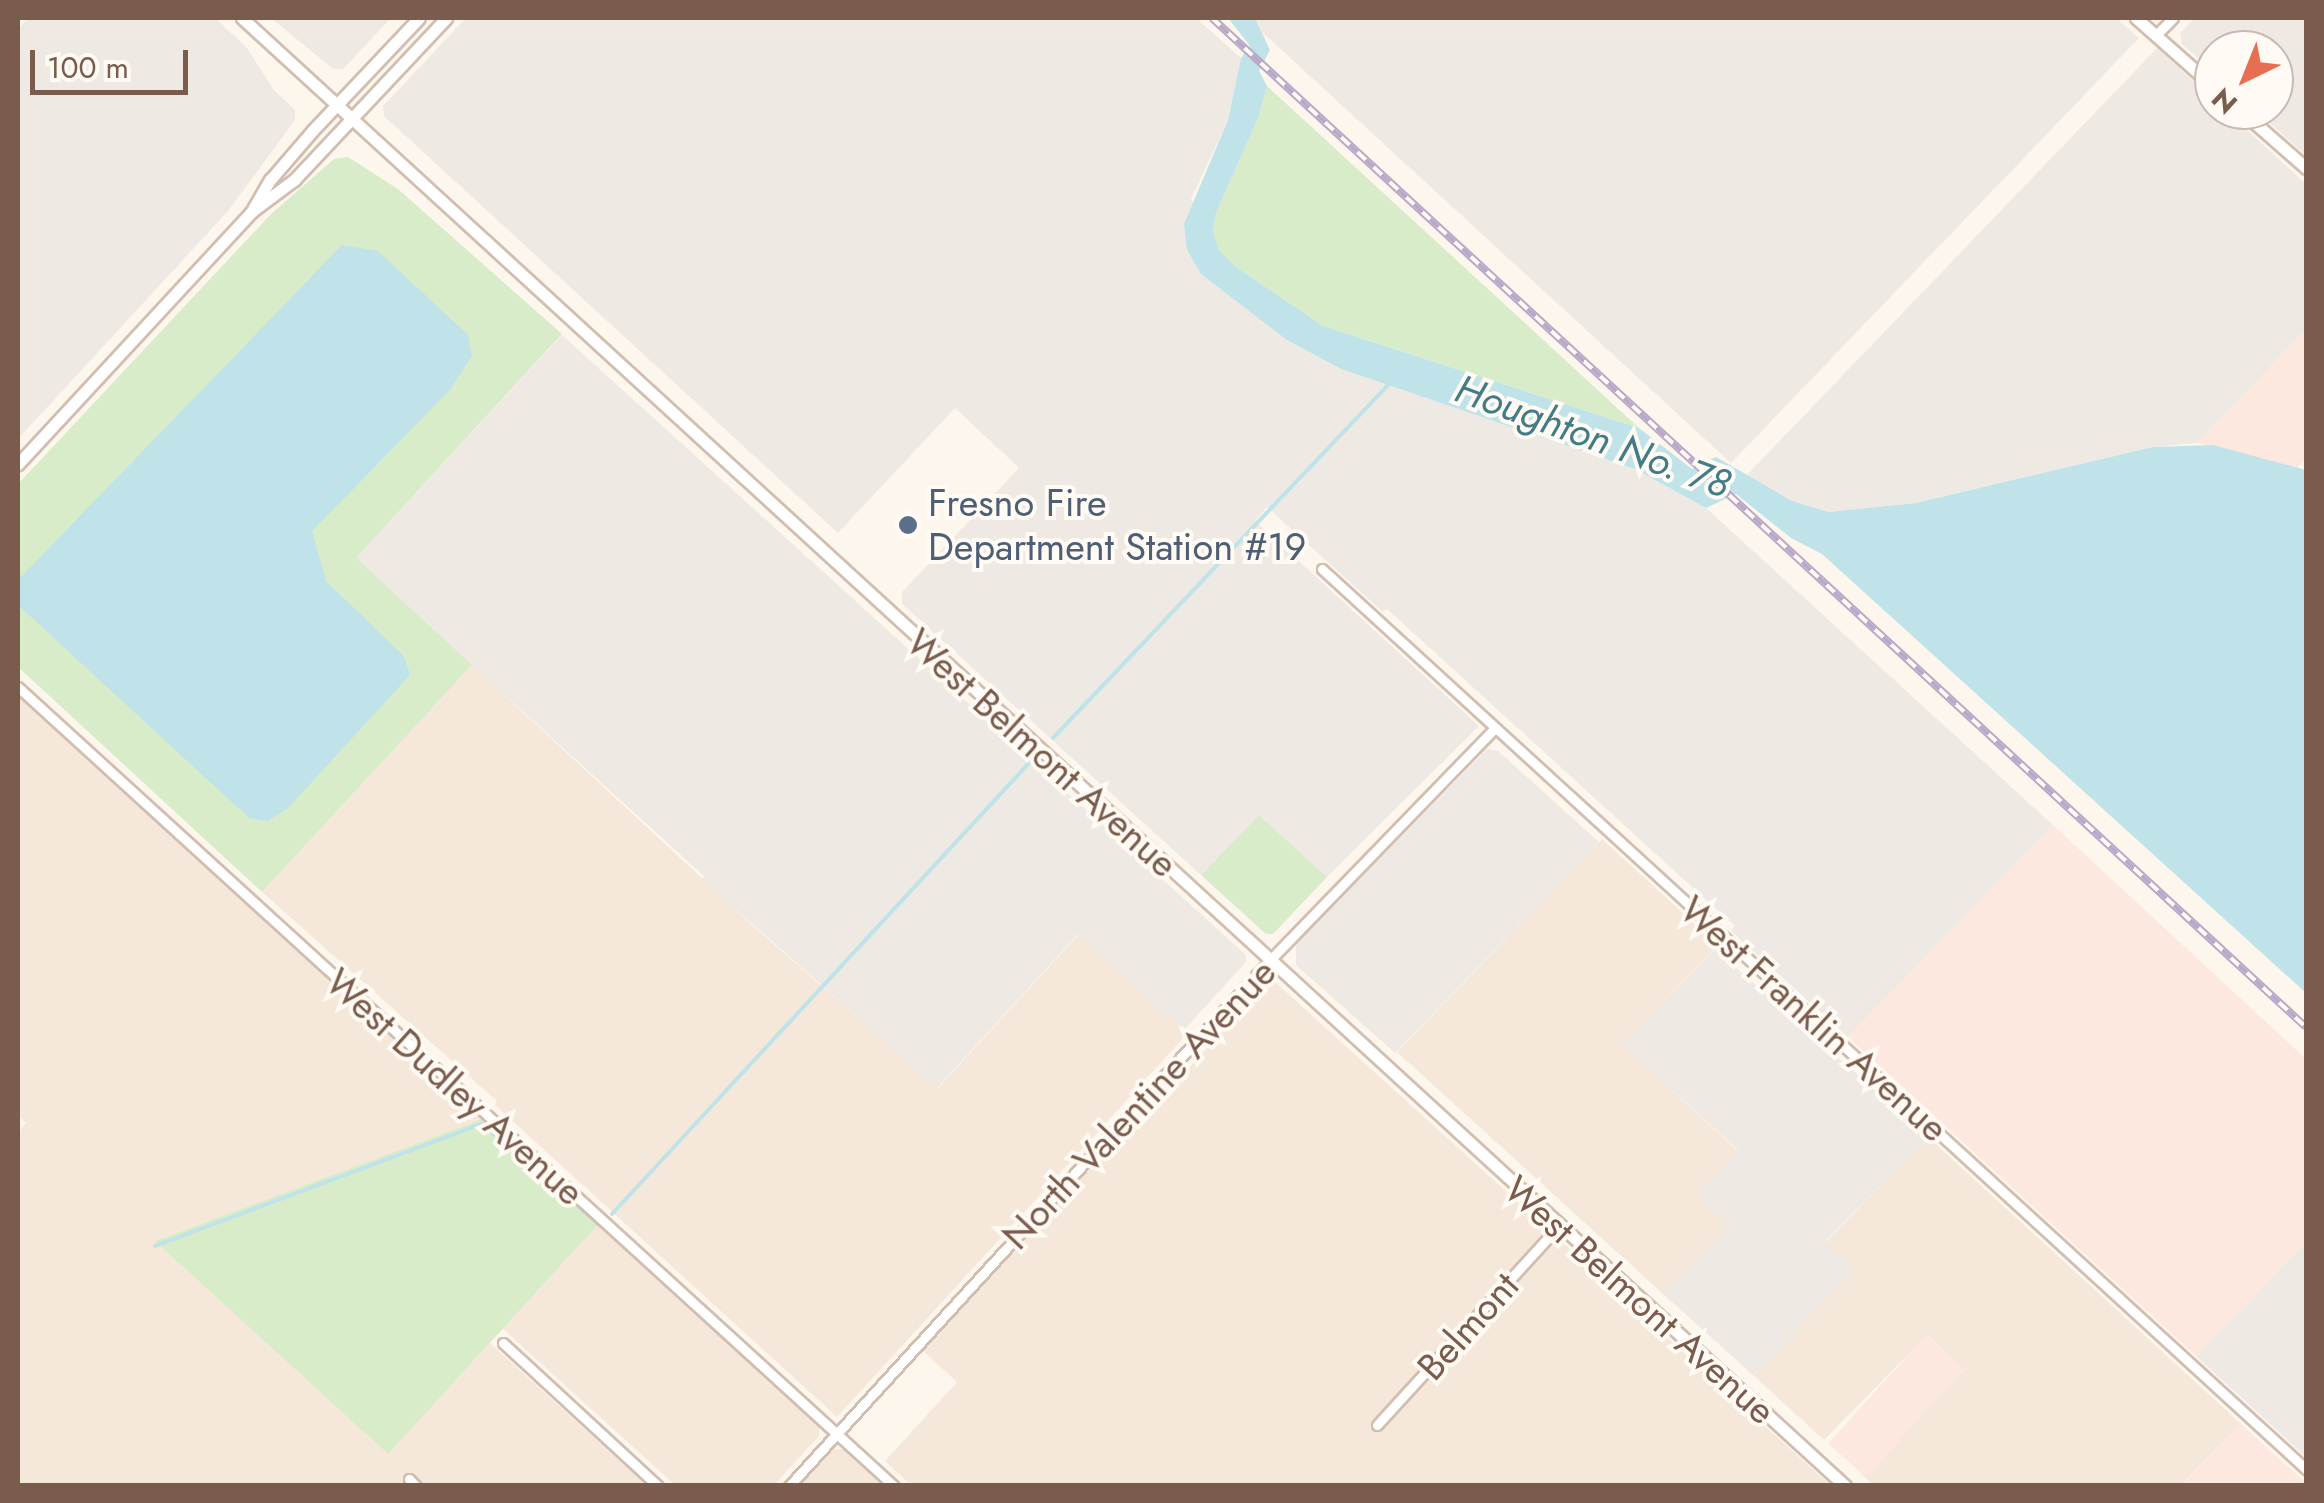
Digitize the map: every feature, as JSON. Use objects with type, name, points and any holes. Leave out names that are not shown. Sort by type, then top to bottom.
[{"type":"street","name":"West Belmont Avenue","points":[[242,18],[1844,1486]]},
{"type":"street","points":[[252,212],[270,180],[419,18]]},
{"type":"street","points":[[18,464],[252,212],[294,180],[446,18]]},
{"type":"street","points":[[2136,18],[2194,69]]},
{"type":"street","points":[[2156,35],[2173,18]]},
{"type":"street","points":[[2263,130],[2306,168]]},
{"type":"street","name":"West Franklin Avenue","points":[[1322,569],[2306,1469]]},
{"type":"street","name":"West Dudley Avenue","points":[[18,687],[894,1486]]},
{"type":"street","name":"North Valentine Avenue","points":[[789,1486],[1270,960],[1495,728]]},
{"type":"street","name":"Belmont","points":[[1377,1426],[1559,1226]]},
{"type":"street","points":[[503,1343],[658,1486]]},
{"type":"shaded area","points":[[28,18],[215,18],[247,48],[274,90],[295,110],[295,120],[228,211],[18,439],[18,29]]},
{"type":"shaded area","points":[[271,18],[391,18],[343,69],[333,69]]},
{"type":"shaded area","points":[[466,18],[1196,18],[1241,58],[1228,120],[1191,199],[1287,340],[1341,369],[1635,469],[1706,508],[2053,825],[1848,1037],[1731,931],[1735,926],[1387,609],[1383,612],[1267,507],[1255,521],[1479,726],[1327,877],[1259,815],[1201,875],[902,604],[902,592],[1019,468],[955,408],[838,533],[384,116],[383,106]]},
{"type":"shaded area","points":[[1255,18],[2116,18],[2139,38],[1731,463],[1262,32]]},
{"type":"shaded area","points":[[2195,18],[2306,18],[2306,156],[2278,130],[2294,130],[2294,30],[2194,30],[2194,54],[2182,44],[2180,33]]},
{"type":"shaded area","points":[[2157,48],[2194,82],[2194,130],[2247,130],[2306,184],[2306,329],[2197,443],[2153,447],[1916,503],[1830,512],[1792,501],[1746,476]]},
{"type":"shaded area","points":[[2306,329],[2306,458],[2297,468],[2197,443]]},
{"type":"shaded area","points":[[562,335],[1246,955],[1246,962],[1184,1030],[1078,934],[937,1088],[702,879],[704,876],[355,559]]},
{"type":"shaded area","points":[[472,665],[760,932],[938,1088],[1079,934],[1188,1033],[837,1417],[495,1105],[497,1101],[262,892]]},
{"type":"shaded area","points":[[18,696],[482,1119],[157,1240],[388,1453],[490,1343],[646,1485],[18,1485],[18,1133],[26,1123],[18,1115]]},
{"type":"shaded area","points":[[1487,749],[1498,751],[1599,842],[1395,1053],[1296,965],[1296,944]]},
{"type":"shaded area","points":[[2053,825],[2306,1059],[2306,1242],[2196,1356],[1848,1037]]},
{"type":"shaded area","points":[[1602,839],[1718,945],[1622,1045],[1738,1151],[1697,1194],[1730,1225],[1663,1294],[1397,1052]]},
{"type":"shaded area","points":[[1715,949],[1928,1137],[1825,1242],[1855,1270],[1753,1375],[1663,1294],[1730,1225],[1696,1194],[1738,1150],[1622,1045]]},
{"type":"shaded area","points":[[1274,981],[1830,1485],[912,1486],[885,1461],[957,1382],[923,1351],[1170,1081],[1174,1084],[1268,982]]},
{"type":"shaded area","points":[[1928,1137],[2241,1424],[2181,1485],[1874,1485],[1862,1475],[1964,1370],[1927,1335],[1824,1440],[1753,1375],[1855,1270],[1825,1243]]},
{"type":"shaded area","points":[[598,1225],[819,1426],[819,1436],[774,1485],[675,1485],[503,1329]]},
{"type":"shaded area","points":[[2306,1242],[2306,1457],[2196,1356]]},
{"type":"shaded area","points":[[1926,1335],[1964,1369],[1866,1478],[1828,1443]]},
{"type":"shaded area","points":[[2241,1424],[2306,1483],[2306,1485],[2182,1485]]},
{"type":"shaded area","points":[[833,1449],[844,1449],[884,1485],[800,1485]]},
{"type":"green space","points":[[1267,86],[1639,428],[1323,326],[1235,266],[1219,250],[1213,232],[1216,213],[1259,116]]},
{"type":"green space","points":[[348,157],[398,189],[562,334],[356,558],[472,665],[262,892],[18,667],[18,484],[271,214],[334,159]]},
{"type":"green space","points":[[1259,815],[1327,877],[1273,934],[1266,934],[1201,875]]},
{"type":"green space","points":[[482,1119],[598,1225],[388,1454],[155,1241]]},
{"type":"water","name":"Houghton No. 78","points":[[1228,18],[1255,18],[1270,50],[1259,71],[1267,86],[1259,116],[1216,213],[1213,232],[1219,250],[1235,266],[1323,326],[1639,428],[1692,469],[1716,457],[1792,501],[1829,512],[1916,503],[2153,447],[2213,445],[2306,470],[2306,993],[1822,554],[1791,538],[1736,494],[1706,508],[1635,469],[1341,369],[1287,340],[1201,274],[1187,250],[1184,224],[1228,120],[1241,58],[1250,46]]},
{"type":"water","points":[[342,245],[378,251],[468,335],[472,356],[450,390],[312,531],[326,581],[404,656],[410,675],[288,808],[268,821],[249,818],[18,605],[18,580]]},
{"type":"waterway","points":[[1053,738],[1390,383]]},
{"type":"waterway","points":[[612,1214],[1029,763]]},
{"type":"waterway","points":[[155,1246],[482,1124],[601,1226]]},
{"type":"railway","points":[[1212,18],[2306,1027]]},
{"type":"place","name":"Fresno Fire Department Station #19","points":[[908,525]]}]
